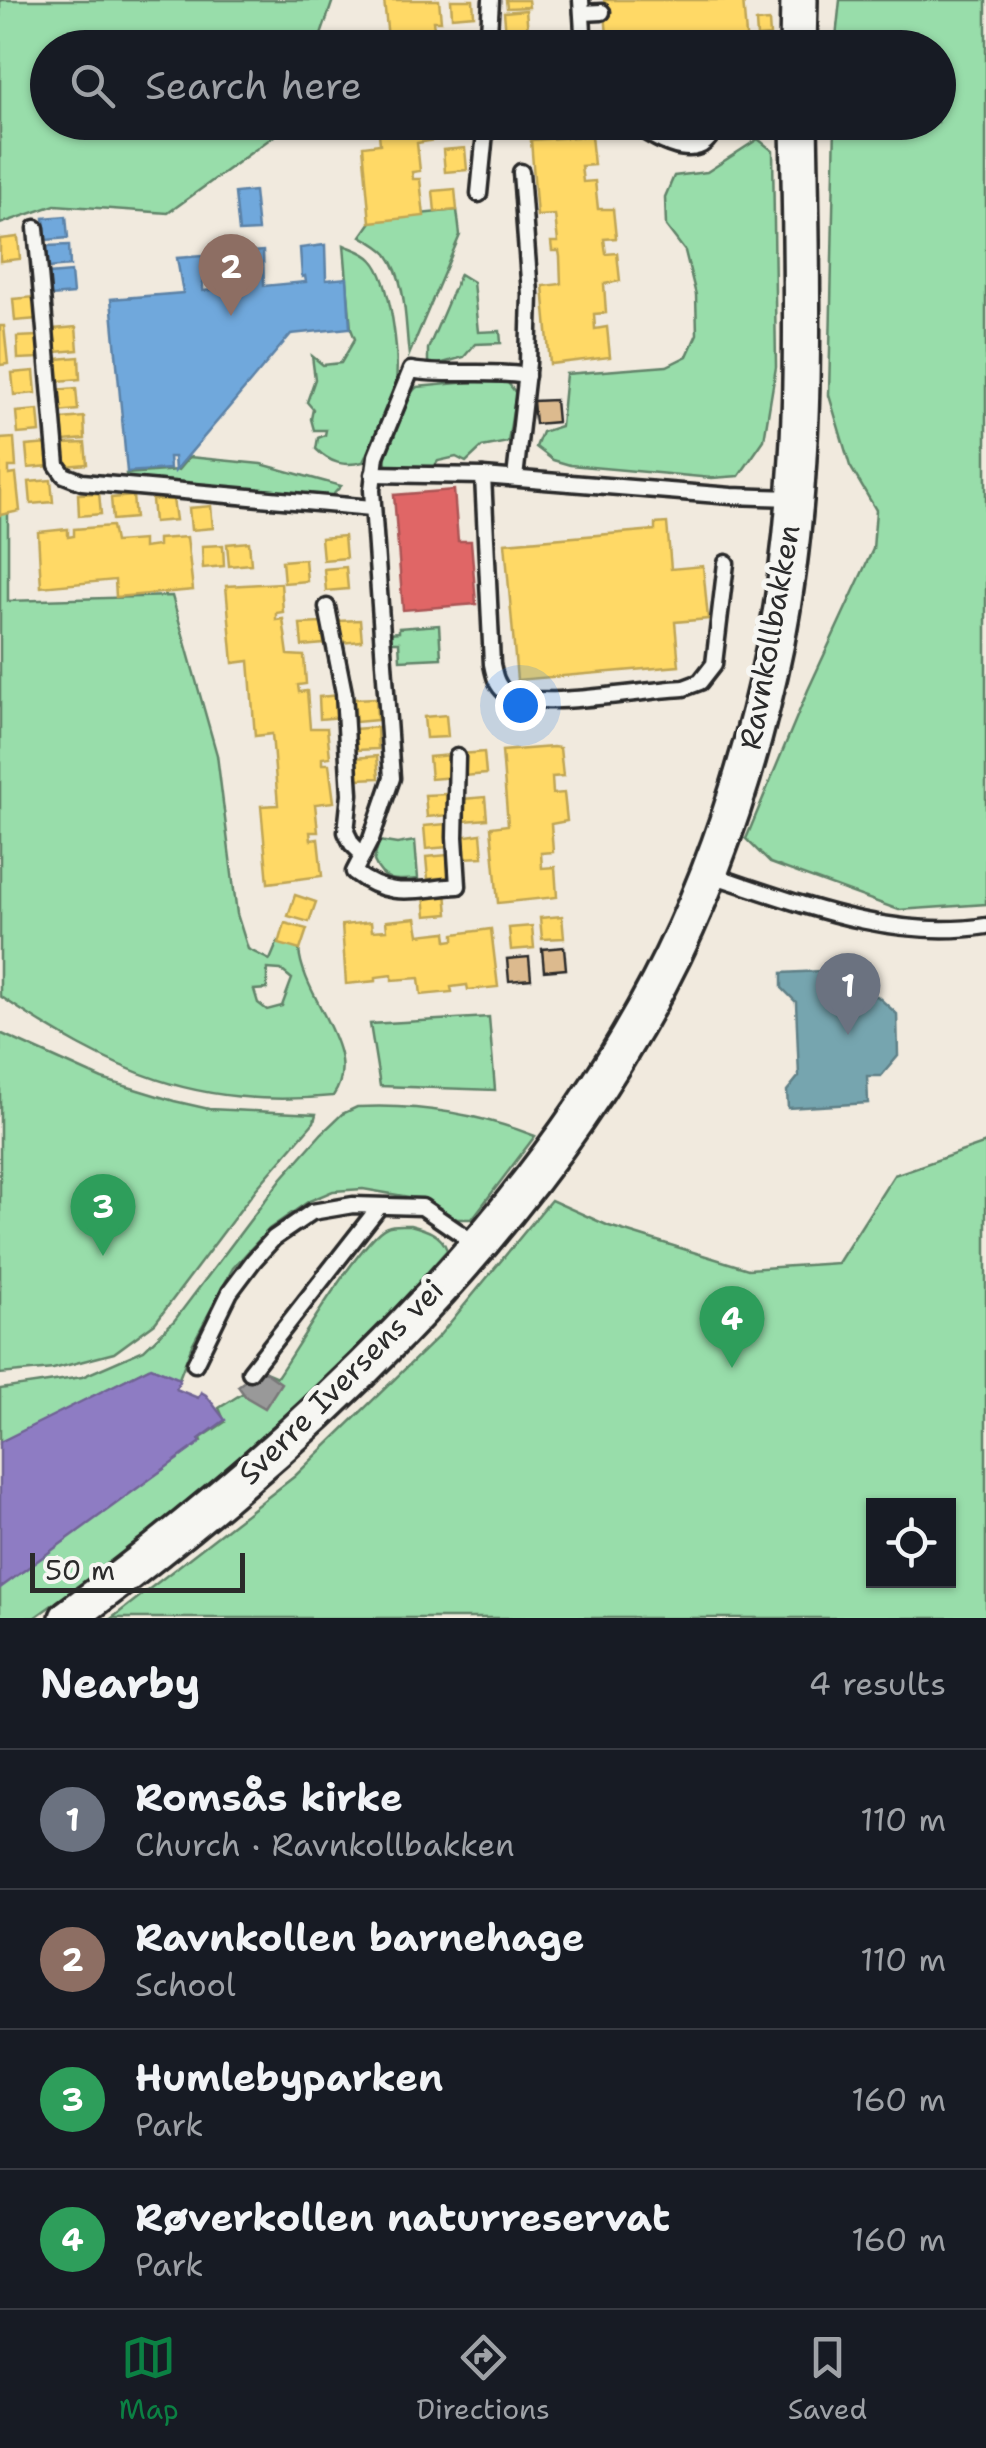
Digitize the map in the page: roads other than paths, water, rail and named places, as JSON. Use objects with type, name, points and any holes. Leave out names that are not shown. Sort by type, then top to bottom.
[{"type":"street","points":[[798,30],[799,0]]},
{"type":"street","name":"Ravnkollbakken","points":[[580,1112],[656,988],[708,874],[759,719],[781,611],[795,498],[800,375],[798,140]]},
{"type":"street","name":"Sverre Iversens vei","points":[[68,1618],[162,1548],[276,1451],[399,1331],[534,1176],[580,1112]]},
{"type":"lane","points":[[490,30],[492,0]]},
{"type":"lane","points":[[581,6],[602,12]]},
{"type":"lane","points":[[480,194],[484,140]]},
{"type":"lane","points":[[660,140],[687,149],[708,140]]},
{"type":"lane","points":[[515,478],[527,376],[530,294],[521,172]]},
{"type":"lane","points":[[36,228],[52,414],[58,464],[64,475],[82,482],[372,508]]},
{"type":"lane","points":[[457,757],[458,886],[379,889],[354,872],[387,798],[393,769],[372,508],[376,456],[412,370],[445,375],[496,372],[527,376]]},
{"type":"lane","points":[[372,474],[483,476],[795,498]]},
{"type":"lane","points":[[483,476],[492,664],[500,688],[515,698],[542,700],[684,688],[700,682],[714,664],[726,563]]},
{"type":"lane","points":[[326,607],[344,693],[350,794],[346,832],[363,854]]},
{"type":"lane","points":[[708,874],[833,914],[947,931],[986,926]]},
{"type":"lane","points":[[195,1364],[230,1292],[274,1238],[312,1212],[353,1204],[422,1207],[476,1244]]},
{"type":"lane","points":[[250,1372],[379,1207]]},
{"type":"place","name":"Ravnkollen barnehage","points":[[231,316]]},
{"type":"place","name":"Romsås kirke","points":[[848,1035]]},
{"type":"place","name":"Humlebyparken","points":[[103,1256]]},
{"type":"place","name":"Røverkollen naturreservat","points":[[732,1368]]}]
